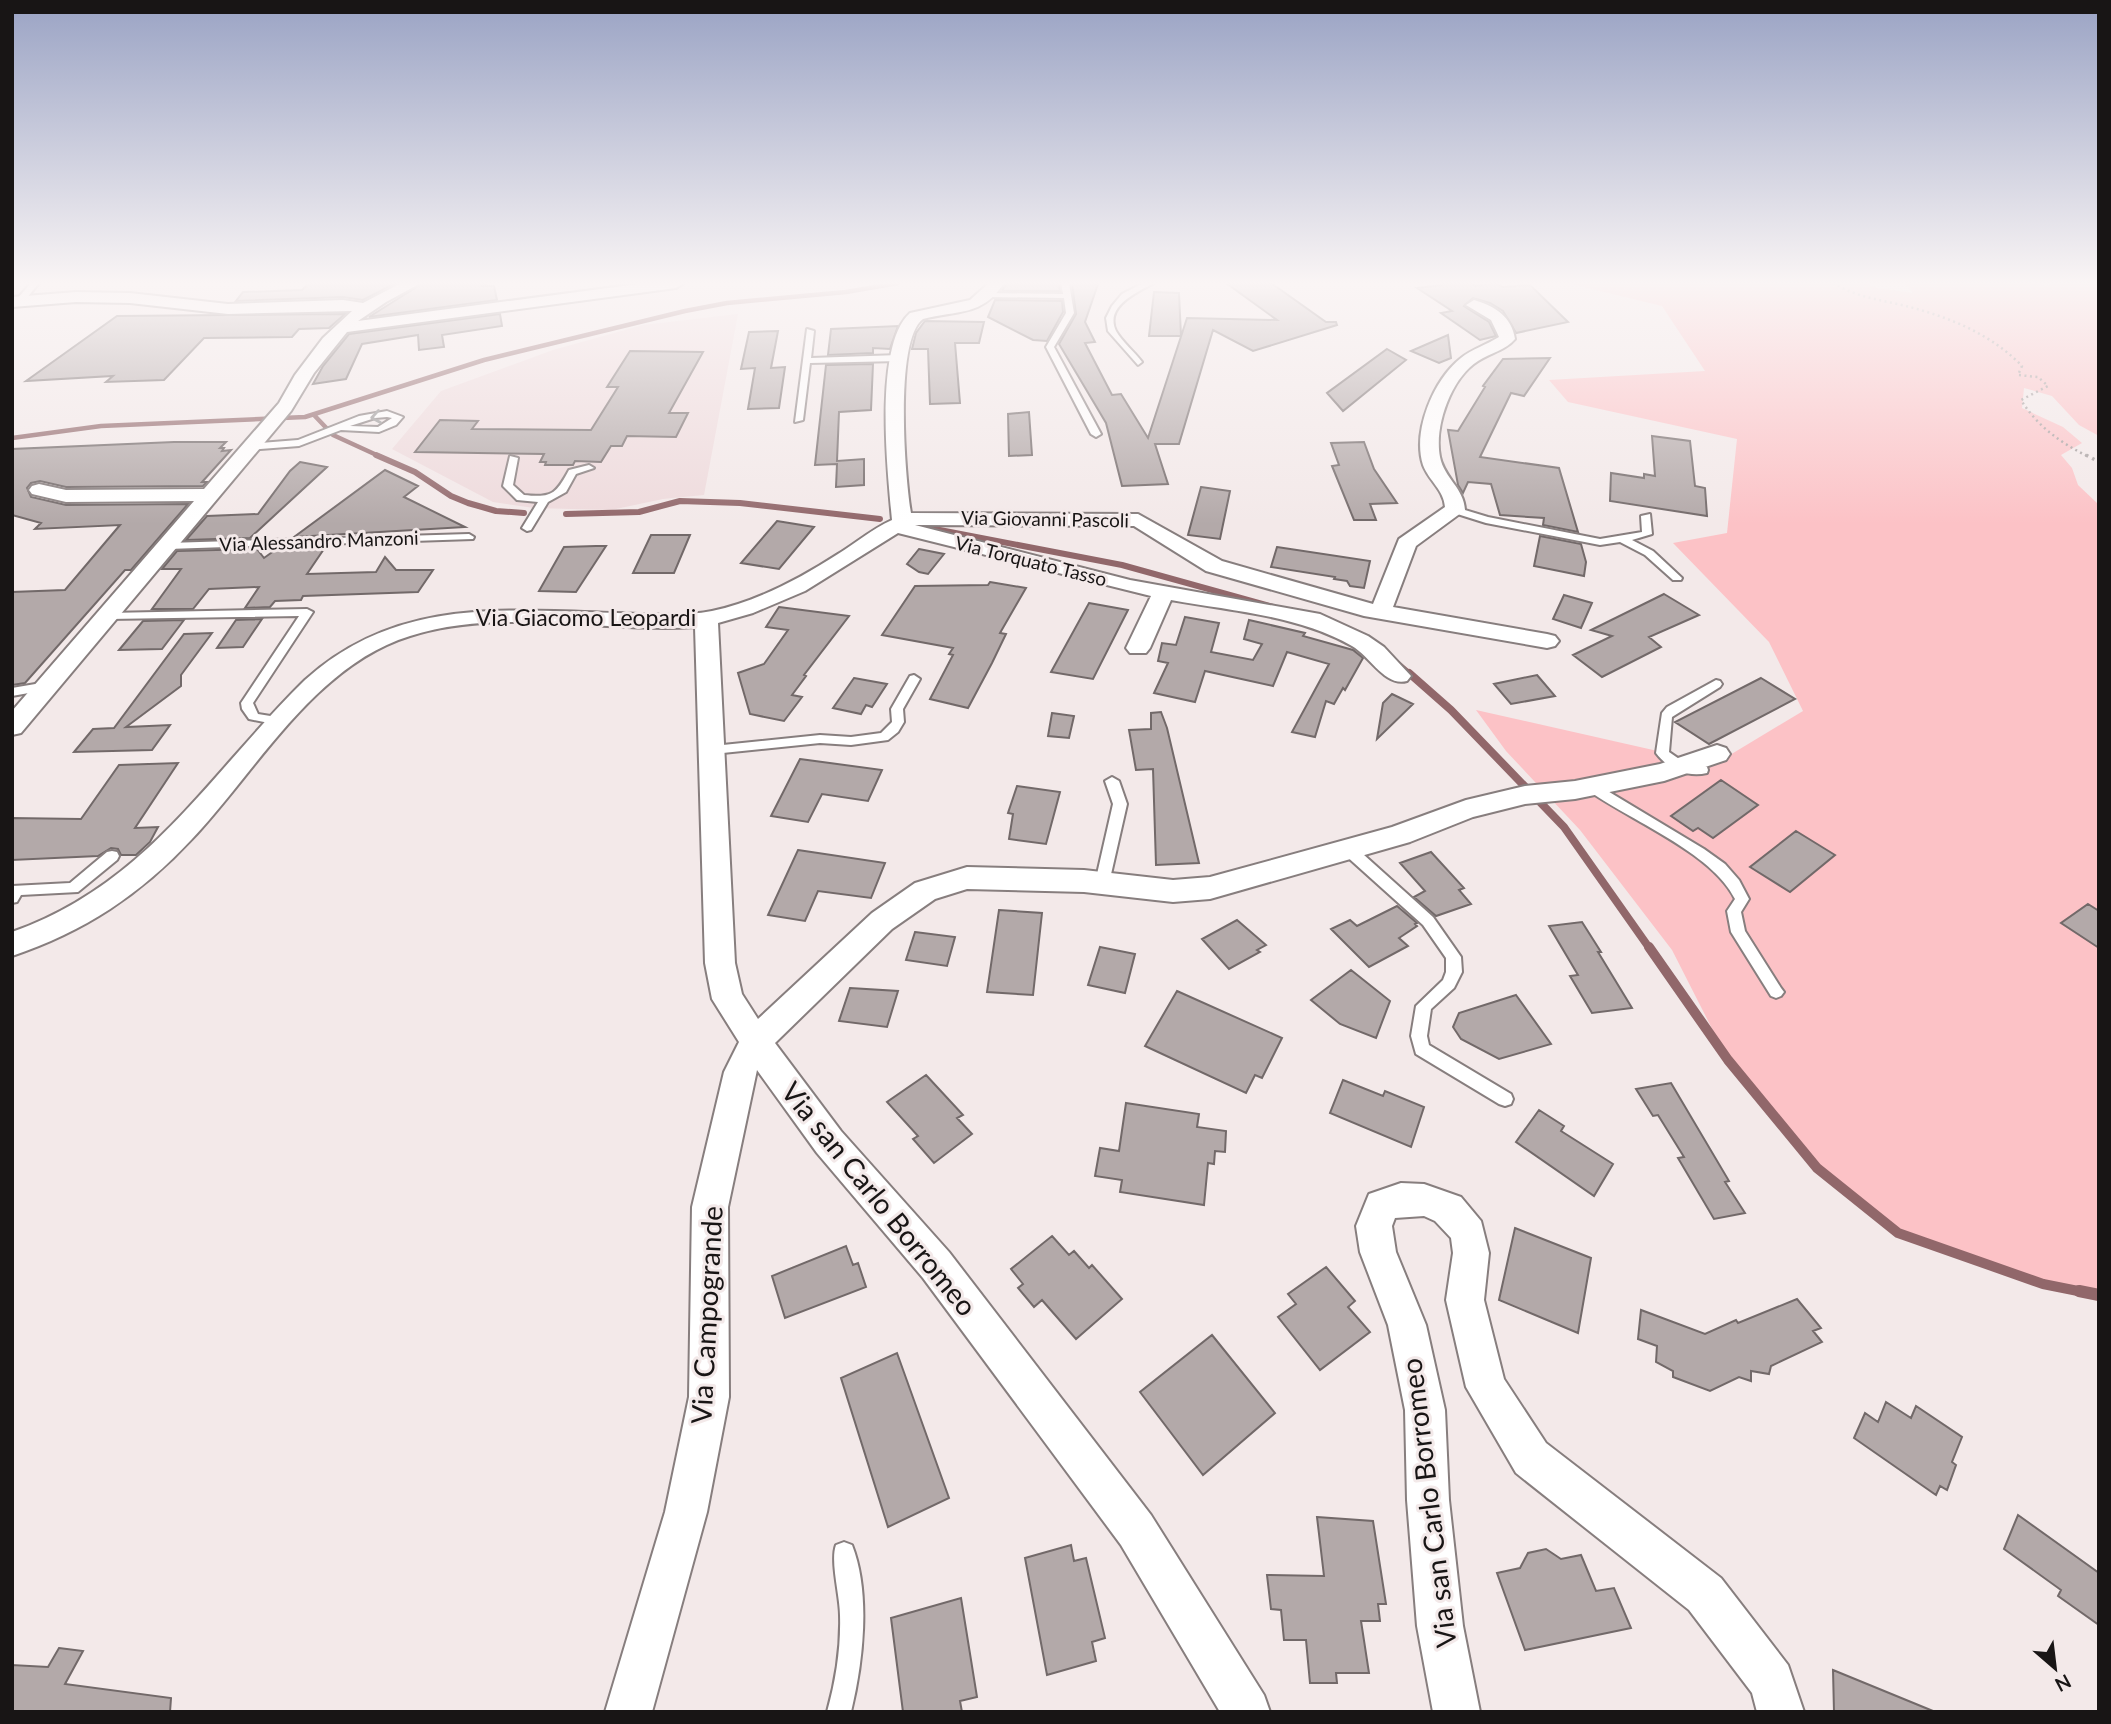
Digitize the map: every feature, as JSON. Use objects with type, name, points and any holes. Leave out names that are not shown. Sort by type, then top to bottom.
[{"type":"street","name":"Via Alessandro Manzoni","points":[[12,727],[285,407],[313,363]]},
{"type":"street","points":[[899,363],[895,419],[897,485],[902,521]]},
{"type":"street","points":[[1380,612],[1406,543],[1455,510],[1456,498],[1432,463],[1429,433],[1451,376],[1464,363]]},
{"type":"street","points":[[39,490],[66,496],[210,495]]},
{"type":"street","name":"Via Giovanni Pascoli","points":[[902,521],[1138,520],[1214,566],[1380,612],[1547,641]]},
{"type":"street","name":"Via Torquato Tasso","points":[[902,521],[912,532],[1130,586],[1320,622],[1360,642],[1381,657],[1399,676]]},
{"type":"street","name":"Via Giacomo Leopardi","points":[[12,944],[76,918],[104,902],[145,872],[279,721],[326,673],[344,658],[384,637],[424,625],[472,618],[706,618],[739,610],[794,586],[843,560],[902,521]]},
{"type":"street","points":[[1138,648],[1164,592]]},
{"type":"street","name":"Via san Carlo Borromeo","points":[[706,618],[723,985],[755,1042],[829,1142],[936,1265],[1136,1530],[1247,1712]]},
{"type":"street","points":[[755,1042],[882,921],[925,891],[955,880],[979,877],[1102,883],[1173,891],[1210,888],[1400,835],[1466,809],[1699,764]]},
{"type":"street","name":"Via Campogrande","points":[[628,1712],[686,1512],[699,1451],[709,1397],[710,1207],[740,1072],[755,1042]]},
{"type":"street","name":"Via san Carlo Borromeo","points":[[1457,1712],[1440,1626],[1428,1500],[1424,1410],[1407,1325],[1378,1251],[1374,1226],[1382,1206],[1401,1199],[1424,1200],[1448,1209],[1468,1233],[1471,1253],[1465,1300],[1486,1387],[1531,1458],[1705,1594],[1772,1681],[1781,1712]]},
{"type":"lane","points":[[798,420],[807,363]]},
{"type":"lane","points":[[1058,363],[1096,434]]},
{"type":"lane","points":[[256,440],[298,443],[315,439],[336,428],[379,416],[398,417],[386,428],[376,432],[336,428]]},
{"type":"lane","points":[[513,458],[508,486],[521,498],[553,498],[565,489],[572,472],[589,468]]},
{"type":"lane","points":[[527,528],[544,500]]},
{"type":"lane","points":[[1455,510],[1486,520],[1600,542],[1647,534],[1646,516]]},
{"type":"lane","name":"Via Alessandro Manzoni","points":[[168,546],[469,537]]},
{"type":"lane","points":[[1622,538],[1649,553],[1676,578]]},
{"type":"lane","points":[[108,616],[307,612],[247,703],[248,712],[255,718],[279,721]]},
{"type":"lane","points":[[713,750],[884,737],[898,722],[897,709],[914,679]]},
{"type":"lane","points":[[1699,764],[1662,753],[1666,716],[1716,684]]},
{"type":"lane","points":[[12,692],[47,686]]},
{"type":"lane","points":[[1102,883],[1121,803],[1112,781]]},
{"type":"lane","points":[[1591,786],[1618,807],[1700,854],[1738,887],[1742,899],[1734,911],[1738,932],[1776,992]]},
{"type":"lane","points":[[1349,850],[1428,921],[1453,957],[1454,972],[1449,984],[1424,1006],[1419,1036],[1422,1049],[1505,1100]]},
{"type":"lane","points":[[12,898],[18,890],[73,888],[113,856]]},
{"type":"lane","points":[[839,1712],[853,1645],[852,1601],[844,1553]]},
{"type":"path","points":[[2020,363],[2022,366],[2018,375],[2038,377],[2048,386],[2021,400],[2029,415],[2063,445],[2099,462]]},
{"type":"shaded area","points":[[516,363],[729,363],[704,495],[663,499],[611,510],[534,508],[493,502],[392,449],[441,391]]},
{"type":"shaded area","points":[[1700,363],[2099,363],[2099,436],[2079,425],[2052,396],[2024,388],[2022,408],[2063,427],[2082,443],[2061,455],[2072,468],[2078,485],[2097,503],[2099,518],[2099,1294],[2043,1284],[1898,1233],[1817,1168],[1728,1060],[1672,950],[1580,830],[1506,751],[1476,710],[1715,764],[1803,711],[1769,642],[1673,543],[1727,533],[1737,439],[1568,402],[1549,380],[1705,371]]},
{"type":"building","points":[[51,363],[180,363],[164,380],[106,382],[113,376],[26,381]]},
{"type":"building","points":[[325,363],[353,363],[346,379],[313,384]]},
{"type":"building","points":[[622,363],[697,363],[669,413],[688,413],[676,437],[627,436],[622,446],[611,446],[601,462],[575,461],[573,465],[545,465],[546,462],[540,462],[544,454],[415,452],[440,420],[478,421],[472,429],[591,430],[618,387],[607,387]]},
{"type":"building","points":[[742,363],[772,363],[771,368],[785,367],[779,408],[748,409],[755,368],[741,369]]},
{"type":"building","points":[[929,363],[957,363],[960,403],[930,404]]},
{"type":"building","points":[[1071,363],[1096,363],[1112,395],[1121,394],[1148,438],[1172,363],[1203,363],[1179,444],[1155,444],[1168,484],[1122,486],[1106,423]]},
{"type":"building","points":[[1367,363],[1402,363],[1343,411],[1327,393]]},
{"type":"building","points":[[1500,363],[1546,363],[1524,396],[1511,393],[1480,457],[1559,468],[1578,532],[1543,525],[1544,518],[1500,515],[1491,484],[1468,482],[1463,493],[1458,485],[1448,430],[1458,431],[1485,387],[1483,386]]},
{"type":"building","points":[[873,364],[871,410],[839,412],[837,461],[864,459],[864,485],[836,487],[837,464],[815,465],[826,365]]},
{"type":"building","points":[[1029,412],[1032,455],[1009,456],[1008,414]]},
{"type":"building","points":[[1652,436],[1690,441],[1695,486],[1705,488],[1707,516],[1610,501],[1611,473],[1644,478],[1644,474],[1655,476]]},
{"type":"building","points":[[226,442],[220,448],[224,448],[222,451],[231,450],[202,482],[207,482],[203,486],[66,487],[40,481],[31,483],[27,488],[31,497],[66,505],[188,504],[131,570],[125,570],[25,683],[12,685],[12,592],[65,590],[120,525],[35,529],[41,523],[12,515],[12,449]]},
{"type":"building","points":[[1364,442],[1374,469],[1397,503],[1370,504],[1376,520],[1354,520],[1332,466],[1339,465],[1331,443]]},
{"type":"building","points":[[300,462],[327,467],[250,538],[186,540],[207,516],[258,514],[290,471]]},
{"type":"building","points":[[385,470],[418,486],[404,497],[465,527],[294,537]]},
{"type":"building","points":[[1201,487],[1230,491],[1220,539],[1188,535]]},
{"type":"building","points":[[777,521],[814,527],[779,569],[741,563]]},
{"type":"building","points":[[651,535],[690,535],[674,573],[633,573]]},
{"type":"building","points":[[1540,536],[1581,544],[1586,562],[1584,576],[1534,566]]},
{"type":"building","points":[[326,546],[307,574],[376,572],[385,557],[396,570],[433,570],[418,592],[303,596],[301,600],[275,601],[270,607],[245,608],[259,587],[209,589],[193,609],[152,609],[181,569],[162,569],[177,551],[257,549],[264,558],[278,548]]},
{"type":"building","points":[[606,546],[576,592],[539,591],[564,547]]},
{"type":"building","points":[[1277,547],[1370,561],[1364,588],[1350,586],[1347,581],[1334,579],[1335,577],[1271,567]]},
{"type":"building","points":[[919,549],[944,554],[928,574],[907,564]]},
{"type":"building","points":[[990,582],[1026,588],[1000,633],[1006,634],[992,663],[968,708],[930,699],[953,655],[949,654],[953,648],[882,635],[915,586],[988,585]]},
{"type":"building","points":[[1664,594],[1699,615],[1649,637],[1661,647],[1602,677],[1573,655],[1612,636],[1591,630]]},
{"type":"building","points":[[1564,595],[1592,603],[1581,628],[1553,619]]},
{"type":"building","points":[[1089,603],[1128,610],[1093,679],[1051,672]]},
{"type":"building","points":[[779,607],[849,616],[804,675],[806,676],[792,695],[802,697],[784,721],[750,714],[738,673],[764,664],[788,630],[766,627]]},
{"type":"building","points":[[1185,617],[1219,623],[1211,652],[1253,660],[1262,644],[1244,639],[1249,620],[1305,633],[1303,636],[1353,650],[1363,658],[1334,704],[1326,701],[1315,737],[1292,732],[1329,664],[1287,652],[1273,686],[1205,671],[1195,702],[1154,693],[1168,663],[1158,661],[1162,643],[1176,645]]},
{"type":"building","points":[[262,619],[243,647],[217,648],[236,620]]},
{"type":"building","points":[[184,620],[162,649],[119,650],[143,621]]},
{"type":"building","points":[[212,633],[181,675],[181,686],[126,727],[170,725],[152,750],[74,752],[93,729],[114,728],[184,634]]},
{"type":"building","points":[[1537,675],[1555,696],[1511,704],[1494,684]]},
{"type":"building","points":[[854,678],[887,684],[872,707],[866,705],[861,714],[833,708]]},
{"type":"building","points":[[1761,678],[1795,699],[1709,744],[1675,722]]},
{"type":"building","points":[[1392,694],[1413,704],[1377,739],[1383,703]]},
{"type":"building","points":[[1161,712],[1199,863],[1156,865],[1153,769],[1136,770],[1129,730],[1151,729],[1151,713]]},
{"type":"building","points":[[1052,713],[1074,716],[1069,738],[1048,736]]},
{"type":"building","points":[[800,759],[882,770],[868,801],[822,794],[808,822],[771,816]]},
{"type":"building","points":[[178,763],[135,828],[158,827],[150,842],[136,855],[121,855],[118,849],[111,848],[98,856],[12,860],[12,818],[81,819],[119,765]]},
{"type":"building","points":[[1721,780],[1758,805],[1713,838],[1698,828],[1693,831],[1671,816]]},
{"type":"building","points":[[1017,786],[1060,792],[1046,844],[1009,839],[1013,814],[1008,813]]},
{"type":"building","points":[[1796,831],[1835,855],[1790,892],[1750,867]]},
{"type":"building","points":[[798,850],[885,863],[871,898],[818,891],[805,921],[768,915]]},
{"type":"building","points":[[1431,852],[1464,888],[1459,890],[1471,904],[1436,916],[1414,897],[1425,891],[1400,863]]},
{"type":"building","points":[[2088,904],[2099,911],[2099,948],[2061,923]]},
{"type":"building","points":[[1397,906],[1417,923],[1417,926],[1399,938],[1408,946],[1369,967],[1331,929],[1350,920],[1357,926]]},
{"type":"building","points":[[999,910],[1042,913],[1033,995],[987,992]]},
{"type":"building","points":[[1237,920],[1266,945],[1257,950],[1260,952],[1229,969],[1202,939]]},
{"type":"building","points":[[1582,922],[1632,1008],[1592,1013],[1570,976],[1578,975],[1549,926]]},
{"type":"building","points":[[915,932],[955,937],[947,966],[906,960]]},
{"type":"building","points":[[1100,947],[1135,954],[1125,993],[1088,985]]},
{"type":"building","points":[[1351,970],[1390,1001],[1376,1038],[1340,1024],[1311,1000]]},
{"type":"building","points":[[850,988],[898,991],[887,1027],[839,1021]]},
{"type":"building","points":[[1177,991],[1282,1038],[1262,1078],[1255,1075],[1246,1093],[1145,1046]]},
{"type":"building","points":[[1516,995],[1551,1044],[1499,1059],[1461,1039],[1453,1027],[1459,1013]]},
{"type":"building","points":[[926,1075],[963,1115],[957,1118],[972,1134],[934,1163],[913,1139],[918,1136],[887,1102]]},
{"type":"building","points":[[1343,1080],[1383,1096],[1385,1091],[1424,1107],[1411,1147],[1330,1113]]},
{"type":"building","points":[[1671,1083],[1745,1213],[1714,1219],[1678,1158],[1684,1157],[1658,1115],[1653,1116],[1636,1089]]},
{"type":"building","points":[[1126,1103],[1199,1114],[1197,1127],[1226,1131],[1225,1152],[1215,1151],[1214,1164],[1208,1163],[1204,1205],[1120,1192],[1122,1180],[1095,1176],[1100,1148],[1119,1151]]},
{"type":"building","points":[[1539,1110],[1564,1126],[1561,1131],[1613,1164],[1594,1196],[1516,1142]]},
{"type":"building","points":[[1515,1228],[1591,1258],[1578,1333],[1499,1300]]},
{"type":"building","points":[[1052,1236],[1069,1255],[1074,1251],[1089,1268],[1092,1265],[1122,1299],[1076,1339],[1042,1300],[1034,1307],[1018,1288],[1023,1284],[1011,1269]]},
{"type":"building","points":[[846,1246],[853,1265],[858,1263],[866,1287],[785,1318],[772,1276]]},
{"type":"building","points":[[1326,1267],[1355,1301],[1348,1307],[1370,1332],[1320,1370],[1278,1317],[1296,1304],[1288,1294]]},
{"type":"building","points":[[1797,1299],[1821,1328],[1813,1331],[1822,1342],[1771,1366],[1769,1374],[1751,1371],[1751,1381],[1739,1377],[1710,1391],[1673,1377],[1673,1371],[1656,1362],[1657,1346],[1638,1339],[1641,1310],[1705,1334]]},
{"type":"building","points":[[1212,1335],[1275,1413],[1203,1475],[1140,1392]]},
{"type":"building","points":[[897,1353],[949,1498],[888,1527],[841,1378]]},
{"type":"building","points":[[1886,1402],[1911,1418],[1916,1406],[1962,1437],[1952,1462],[1956,1465],[1947,1490],[1940,1486],[1936,1495],[1854,1438],[1865,1413],[1878,1422]]},
{"type":"building","points":[[2018,1515],[2099,1573],[2099,1625],[2058,1596],[2061,1590],[2004,1549]]},
{"type":"building","points":[[1317,1517],[1373,1521],[1386,1604],[1378,1604],[1380,1621],[1361,1621],[1369,1673],[1336,1673],[1337,1683],[1310,1683],[1306,1640],[1284,1640],[1281,1610],[1271,1609],[1267,1575],[1324,1576]]},
{"type":"building","points":[[1071,1545],[1074,1561],[1086,1558],[1105,1638],[1092,1642],[1096,1661],[1047,1675],[1025,1558]]},
{"type":"building","points":[[1546,1549],[1561,1559],[1581,1555],[1596,1591],[1614,1588],[1631,1628],[1525,1650],[1497,1573],[1520,1568],[1528,1553]]},
{"type":"building","points":[[961,1598],[977,1697],[960,1701],[962,1712],[903,1712],[891,1618]]},
{"type":"building","points":[[59,1648],[83,1651],[65,1684],[171,1698],[170,1712],[12,1712],[12,1665],[48,1667]]},
{"type":"building","points":[[1833,1670],[1933,1711],[1933,1712],[1834,1712]]},
{"type":"waterway","points":[[12,438],[101,426],[305,417],[473,363]]},
{"type":"waterway","points":[[314,415],[333,435],[381,457]]},
{"type":"waterway","points":[[376,455],[415,472],[451,496],[468,503],[496,511],[524,513]]},
{"type":"waterway","points":[[566,514],[639,512],[680,501],[740,503],[880,519]]},
{"type":"waterway","points":[[919,526],[1122,565],[1273,607]]},
{"type":"waterway","points":[[1397,663],[1411,675]]},
{"type":"waterway","points":[[1409,673],[1451,710],[1564,827],[1650,949]]},
{"type":"waterway","points":[[1649,947],[1728,1060],[1817,1168],[1898,1233],[2043,1284],[2088,1293]]},
{"type":"waterway","points":[[2079,1291],[2099,1295]]}]
